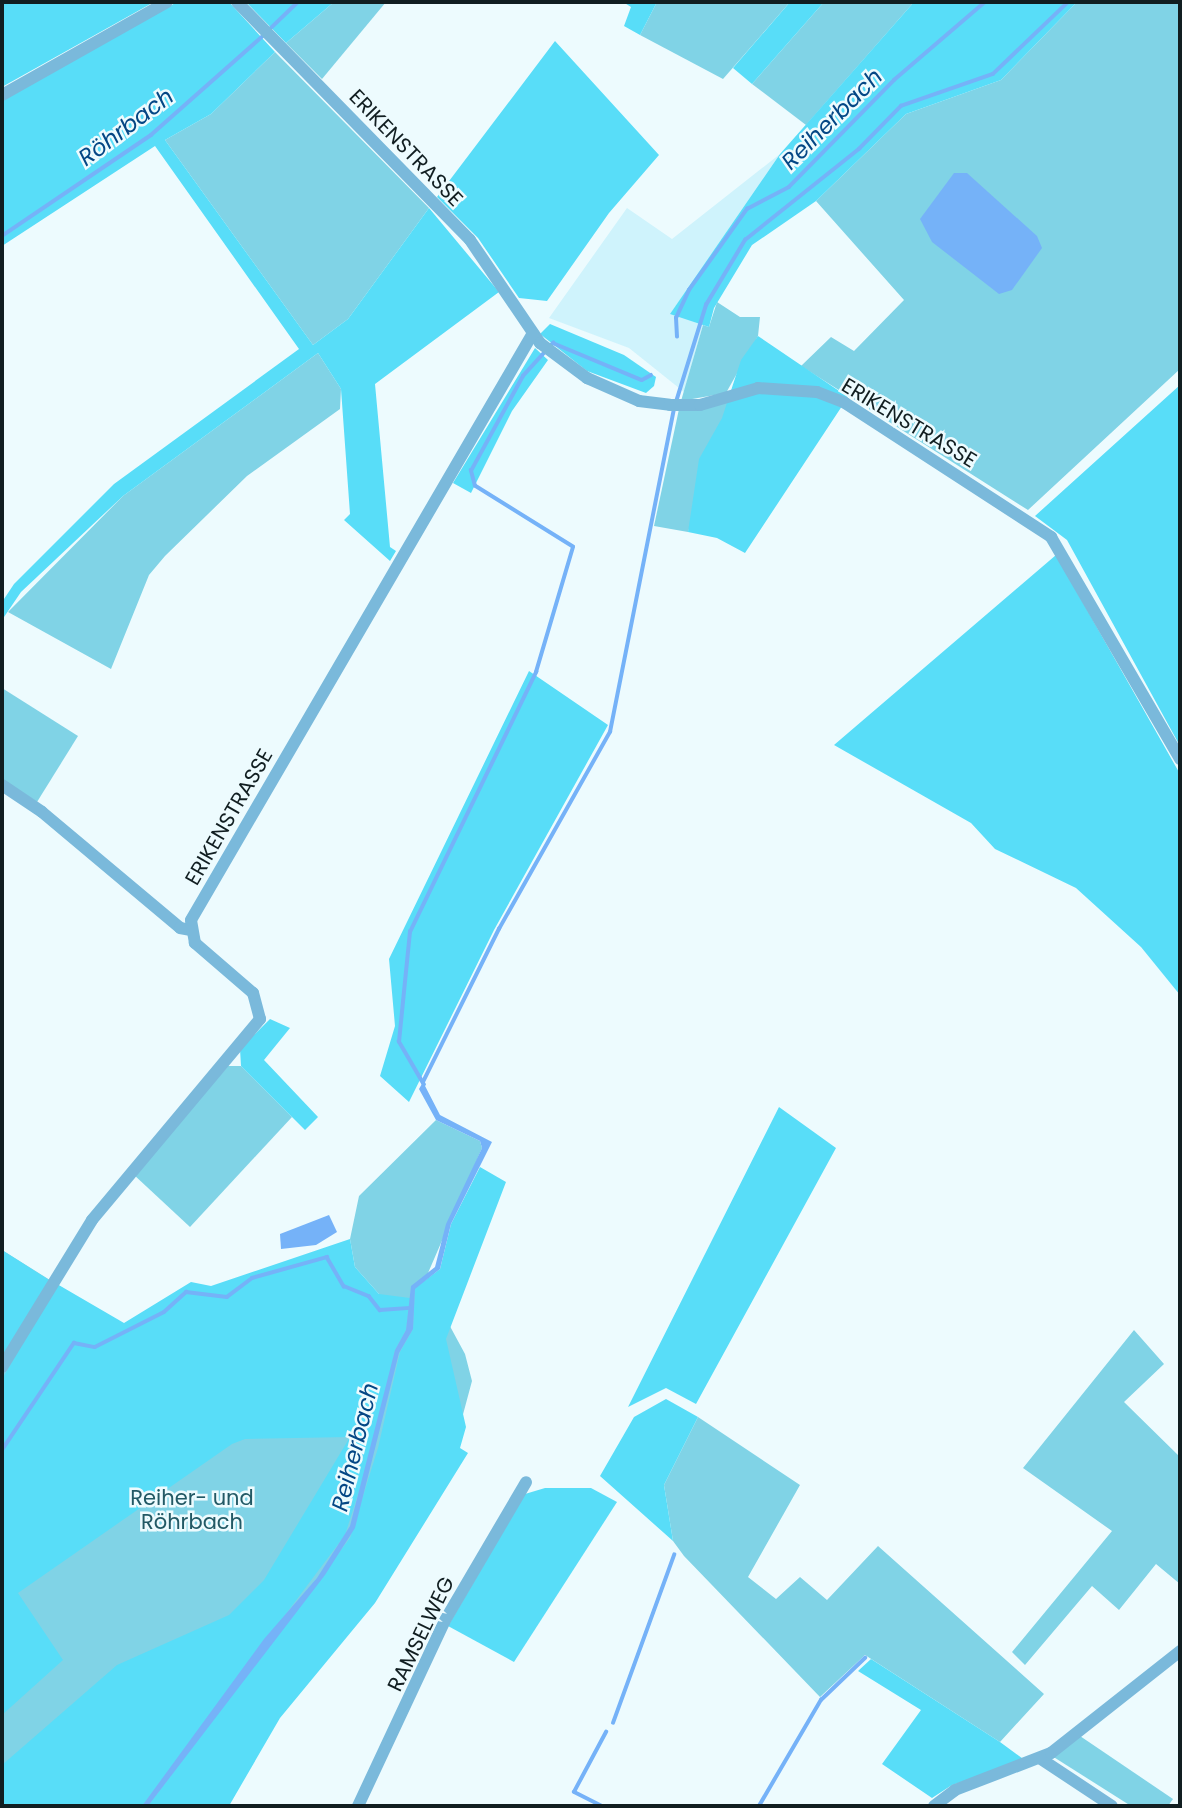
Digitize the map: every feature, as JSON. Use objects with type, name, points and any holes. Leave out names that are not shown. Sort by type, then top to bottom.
[{"type":"street","points":[[2,95],[167,2]]},
{"type":"street","name":"ERIKENSTRASSE","points":[[237,2],[470,240],[536,338],[554,355],[609,390],[670,405],[684,405],[758,388],[817,392],[857,410],[1060,546],[1180,759]]},
{"type":"street","name":"ERIKENSTRASSE","points":[[190,930],[536,338]]},
{"type":"street","points":[[2,785],[43,812],[180,928],[190,930],[195,943],[253,993],[260,1019],[92,1220],[2,1367]]},
{"type":"street","name":"RAMSELWEG","points":[[358,1806],[444,1622],[526,1482]]},
{"type":"street","points":[[934,1806],[955,1790],[1041,1759],[1180,1651]]},
{"type":"street","points":[[1041,1759],[1112,1806]]},
{"type":"shaded area","points":[[2,2],[154,2],[2,87]]},
{"type":"shaded area","points":[[177,2],[229,2],[275,52],[211,114],[165,140],[313,345],[348,319],[429,208],[499,292],[375,384],[390,547],[396,551],[390,561],[344,520],[350,514],[341,389],[318,353],[123,496],[21,592],[2,620],[2,602],[14,584],[114,484],[299,349],[155,146],[2,246],[2,101]]},
{"type":"shaded area","points":[[246,2],[334,2],[286,43]]},
{"type":"shaded area","points":[[623,2],[657,2],[640,35],[624,26],[631,7]]},
{"type":"shaded area","points":[[790,2],[824,2],[752,84],[733,68]]},
{"type":"shaded area","points":[[914,2],[1077,2],[1001,80],[906,114],[816,201],[752,245],[714,308],[709,327],[670,314],[780,154]]},
{"type":"shaded area","points":[[555,41],[659,155],[609,213],[547,301],[519,298],[478,238],[437,197]]},
{"type":"shaded area","points":[[780,154],[671,313],[703,325],[684,392],[629,348],[549,318],[627,208],[672,239]]},
{"type":"shaded area","points":[[954,173],[967,173],[1037,236],[1042,248],[1012,290],[999,294],[932,242],[920,219]]},
{"type":"shaded area","points":[[550,324],[624,355],[656,377],[654,386],[646,393],[587,371],[540,334]]},
{"type":"shaded area","points":[[758,336],[848,397],[745,553],[717,538],[688,532],[699,459],[722,418],[741,360]]},
{"type":"shaded area","points":[[535,348],[548,360],[512,411],[471,493],[453,483]]},
{"type":"shaded area","points":[[1180,385],[1180,746],[1067,540],[1035,516]]},
{"type":"shaded area","points":[[1056,555],[1180,774],[1180,995],[1141,947],[1076,888],[995,849],[971,823],[834,745]]},
{"type":"shaded area","points":[[529,671],[608,725],[494,930],[409,1102],[380,1076],[395,1026],[389,959]]},
{"type":"shaded area","points":[[270,1019],[290,1028],[264,1060],[318,1117],[305,1130],[241,1066],[240,1049]]},
{"type":"shaded area","points":[[423,1082],[440,1115],[492,1142],[451,1224],[440,1269],[415,1289],[413,1329],[399,1353],[355,1528],[325,1575],[148,1806],[142,1806],[264,1639],[317,1578],[350,1526],[395,1350],[406,1330],[411,1286],[435,1267],[446,1224],[482,1148],[480,1141],[436,1120],[419,1089]]},
{"type":"shaded area","points":[[779,1107],[836,1148],[696,1404],[666,1388],[628,1407]]},
{"type":"shaded area","points":[[480,1167],[506,1182],[446,1339],[466,1427],[460,1448],[468,1453],[375,1603],[280,1718],[229,1806],[148,1806],[350,1538],[378,1448],[400,1352],[413,1329],[415,1288],[440,1269],[451,1224]]},
{"type":"shaded area","points":[[329,1215],[337,1232],[316,1245],[281,1249],[280,1234]]},
{"type":"shaded area","points":[[350,1239],[355,1267],[379,1294],[410,1298],[406,1330],[395,1350],[373,1447],[345,1535],[142,1806],[2,1806],[2,1765],[117,1665],[229,1615],[264,1580],[350,1437],[245,1439],[232,1444],[18,1593],[63,1660],[2,1715],[2,1379],[57,1284],[124,1323],[191,1282],[211,1286]]},
{"type":"shaded area","points":[[2,1250],[49,1280],[2,1360]]},
{"type":"shaded area","points":[[666,1399],[698,1417],[664,1485],[673,1541],[600,1476],[634,1417]]},
{"type":"shaded area","points":[[545,1488],[591,1488],[617,1502],[514,1662],[448,1626],[525,1494]]},
{"type":"shaded area","points":[[871,1659],[1026,1761],[952,1785],[932,1798],[882,1764],[921,1710],[858,1671]]},
{"type":"green space","points":[[334,2],[386,2],[322,79],[286,43]]},
{"type":"green space","points":[[657,2],[790,2],[723,79],[640,35]]},
{"type":"green space","points":[[824,2],[914,2],[806,125],[752,84]]},
{"type":"green space","points":[[1077,2],[1180,2],[1180,369],[1028,510],[801,366],[831,337],[854,351],[904,300],[816,201],[906,114],[1001,80]]},
{"type":"green space","points":[[275,52],[429,208],[348,319],[313,345],[165,140],[211,114]]},
{"type":"green space","points":[[717,302],[740,317],[760,317],[758,336],[726,393],[681,401],[703,325],[709,327]]},
{"type":"green space","points":[[318,353],[341,389],[340,409],[247,476],[165,556],[149,575],[111,669],[8,612],[123,496]]},
{"type":"green space","points":[[729,401],[688,532],[654,526],[679,409]]},
{"type":"green space","points":[[2,688],[78,736],[37,802],[2,779]]},
{"type":"green space","points":[[228,1066],[241,1066],[292,1117],[190,1227],[133,1174]]},
{"type":"green space","name":"Reiher- und Röhrbach","points":[[436,1120],[480,1141],[482,1148],[425,1280],[465,1354],[472,1381],[458,1433],[277,1706],[220,1806],[2,1806],[2,1250],[125,1327],[379,1294],[355,1267],[350,1239],[359,1196]]},
{"type":"green space","points":[[1134,1330],[1164,1364],[1124,1402],[1180,1457],[1180,1584],[1156,1564],[1119,1610],[1092,1586],[1025,1665],[1012,1652],[1112,1531],[1023,1468]]},
{"type":"green space","points":[[698,1417],[800,1485],[748,1577],[776,1599],[800,1577],[827,1600],[878,1546],[1044,1694],[1000,1742],[865,1655],[820,1697],[684,1556],[673,1541],[664,1485]]},
{"type":"green space","points":[[1080,1736],[1173,1799],[1168,1806],[1131,1806],[1052,1756]]},
{"type":"waterway","name":"Röhrbach","points":[[270,29],[298,2]]},
{"type":"waterway","name":"Reiherbach","points":[[677,337],[676,318],[689,290],[747,209],[789,187],[894,80],[985,2]]},
{"type":"waterway","points":[[676,402],[706,305],[745,240],[859,149],[901,106],[993,74],[1068,2]]},
{"type":"waterway","name":"Röhrbach","points":[[2,236],[151,135],[263,36]]},
{"type":"waterway","points":[[424,1085],[399,1042],[410,932],[536,672],[573,547],[475,486],[471,471],[523,376],[553,343],[642,380],[651,375]]},
{"type":"waterway","points":[[423,1082],[499,929],[610,732],[674,409]]},
{"type":"waterway","points":[[2,1450],[74,1343],[95,1347],[164,1312],[186,1292],[227,1297],[252,1278],[327,1257],[344,1286],[369,1296],[380,1310],[410,1308]]},
{"type":"waterway","points":[[613,1723],[674,1555]]},
{"type":"waterway","points":[[759,1806],[821,1700],[865,1658]]},
{"type":"waterway","points":[[601,1806],[574,1792],[606,1732]]}]
